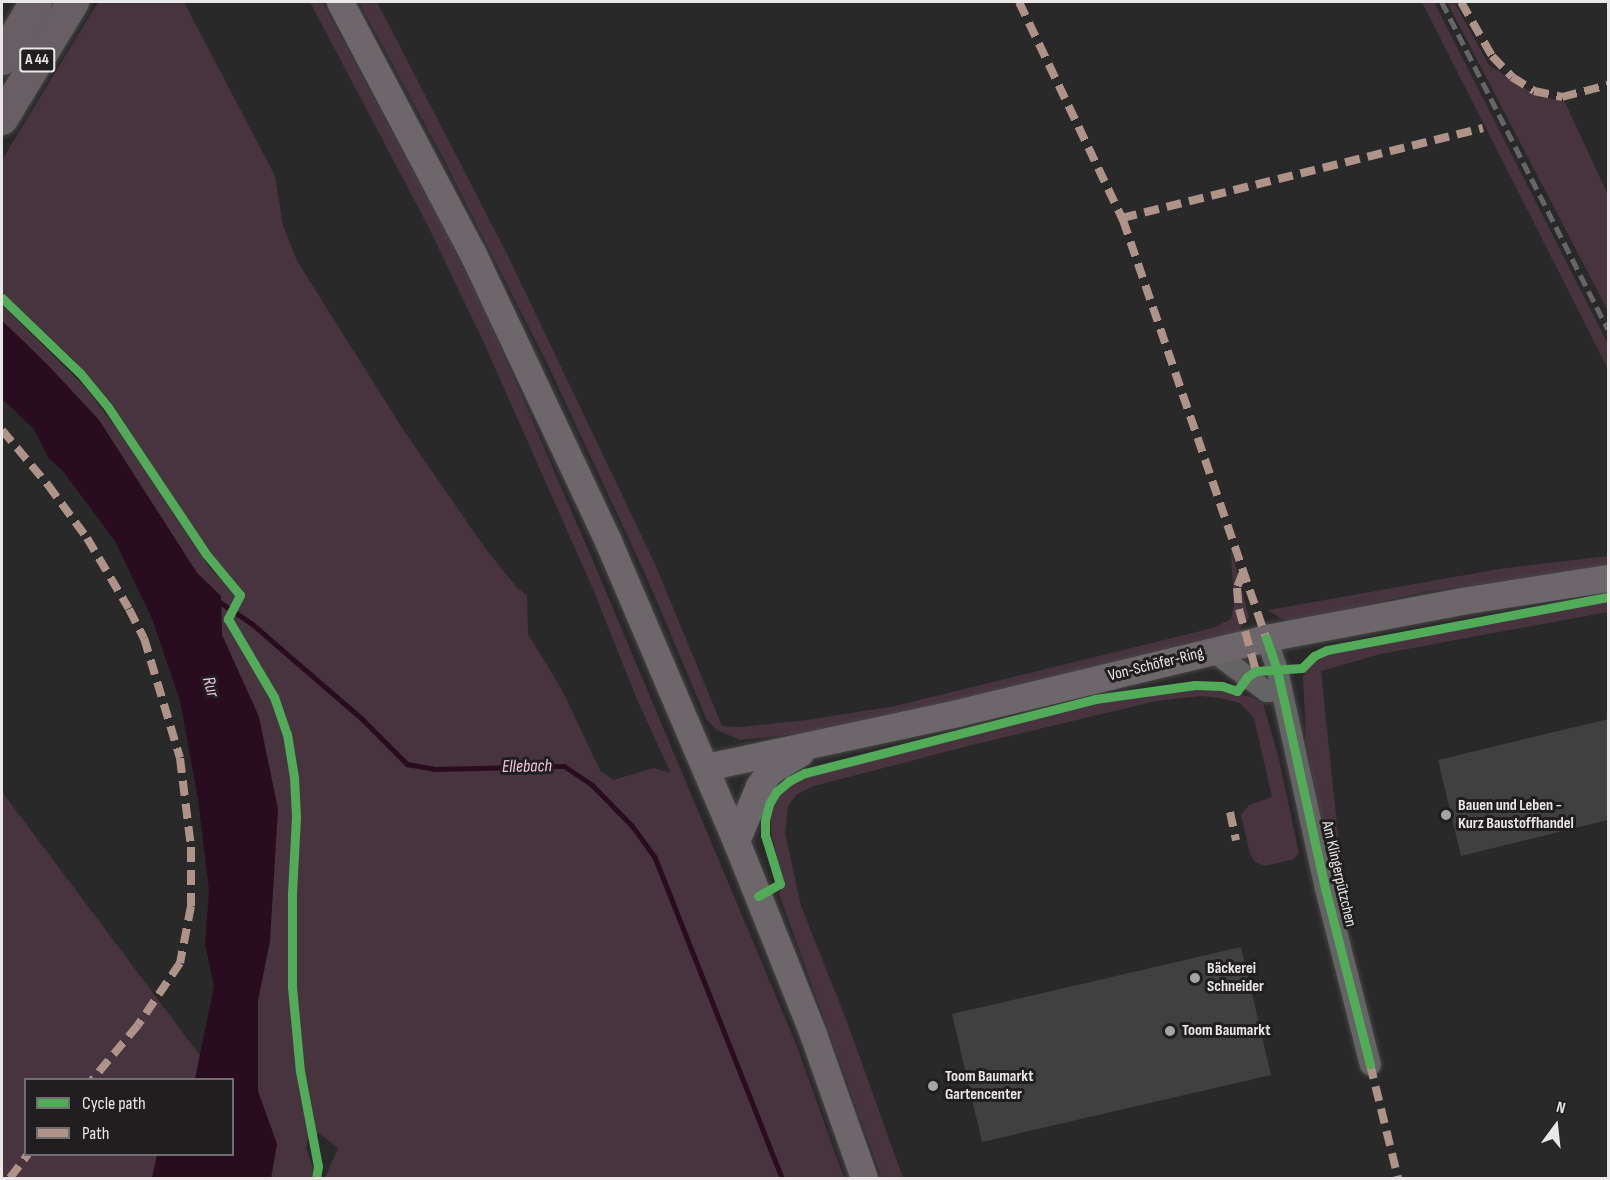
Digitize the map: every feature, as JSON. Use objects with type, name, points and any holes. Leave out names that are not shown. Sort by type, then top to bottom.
[{"type":"highway","name":"A 44","points":[[2,59],[36,2]]},
{"type":"highway","name":"A 44","points":[[2,119],[73,2]]},
{"type":"main road","points":[[340,2],[472,252],[608,541],[736,841],[813,1034],[864,1179]]},
{"type":"main road","name":"Von-Schöfer-Ring","points":[[706,767],[810,747],[1266,638],[1461,601],[1608,578]]},
{"type":"main road","points":[[736,841],[749,806],[770,771],[810,747]]},
{"type":"street","name":"Am Klingerpützchen","points":[[1266,638],[1281,690],[1325,888],[1370,1064]]},
{"type":"street","points":[[1213,651],[1266,691],[1281,690]]},
{"type":"shaded area","points":[[98,2],[184,2],[275,176],[283,225],[297,261],[404,431],[485,548],[518,589],[527,595],[528,634],[562,690],[600,770],[613,780],[654,768],[671,773],[638,702],[593,589],[484,343],[429,228],[310,2],[322,2],[448,237],[490,323],[596,568],[796,1044],[844,1178],[325,1178],[338,1148],[319,1133],[308,1139],[306,1148],[313,1167],[312,1178],[271,1178],[277,1144],[257,1091],[258,1000],[270,941],[259,717],[222,635],[221,596],[197,573],[99,420],[2,321],[2,305],[85,387],[118,430],[209,567],[230,589],[235,585],[216,562],[110,401],[74,361],[2,292],[2,160]]},
{"type":"shaded area","points":[[359,2],[377,2],[508,256],[655,564],[722,726],[741,727],[807,720],[895,706],[1213,628],[1231,619],[1234,606],[1231,549],[1249,617],[1238,631],[972,700],[813,732],[740,740],[717,730],[707,720],[646,576],[549,367],[442,156]]},
{"type":"shaded area","points":[[1422,2],[1434,2],[1608,344],[1608,369]]},
{"type":"shaded area","points":[[1447,2],[1454,2],[1489,65],[1535,95],[1565,102],[1608,195],[1608,311]]},
{"type":"shaded area","points":[[1608,556],[1608,567],[1428,591],[1291,621],[1280,618],[1268,610],[1499,569]]},
{"type":"shaded area","points":[[1608,600],[1608,612],[1380,654],[1321,671],[1340,855],[1336,866],[1329,872],[1306,739],[1303,676],[1312,664],[1333,652]]},
{"type":"shaded area","points":[[1176,689],[1217,689],[1251,697],[1263,704],[1278,755],[1299,853],[1294,859],[1265,866],[1255,862],[1250,854],[1241,815],[1249,805],[1272,797],[1254,718],[1240,703],[1201,696],[1156,701],[814,786],[797,794],[788,806],[785,833],[801,906],[846,1019],[903,1178],[882,1178],[779,894],[783,880],[771,833],[770,813],[774,801],[784,788],[815,773],[1085,705]]},
{"type":"shaded area","points":[[2,792],[201,1057],[195,1078],[24,1078],[24,1156],[157,1156],[152,1178],[2,1178]]},
{"type":"water","name":"Rur","points":[[2,321],[47,364],[99,420],[197,573],[221,596],[222,635],[259,717],[278,809],[270,941],[258,1000],[258,1091],[277,1144],[271,1178],[152,1178],[157,1156],[234,1156],[234,1078],[195,1078],[214,986],[205,944],[209,891],[198,799],[180,701],[153,621],[115,541],[62,470],[49,459],[34,429],[2,399]]},
{"type":"building","points":[[1608,719],[1608,820],[1461,856],[1438,760]]},
{"type":"building","points":[[1241,947],[1271,1075],[982,1142],[952,1014]]},
{"type":"waterway","name":"Ellebach","points":[[215,599],[252,624],[362,719],[407,764],[434,769],[564,766],[592,785],[632,826],[655,858],[782,1178]]},
{"type":"railway","points":[[1442,2],[1608,329]]},
{"type":"marked path","points":[[1019,2],[1123,220],[1266,638]]},
{"type":"marked path","points":[[1461,2],[1492,56],[1512,77],[1534,91],[1562,97],[1608,85]]},
{"type":"marked path","points":[[1122,218],[1483,128]]},
{"type":"marked path","points":[[2,430],[48,485],[87,538],[129,609],[144,638],[180,758],[191,847],[191,906],[180,963],[138,1025],[94,1078]]},
{"type":"marked path","points":[[1243,572],[1237,588],[1239,609],[1256,671]]},
{"type":"marked path","points":[[1230,812],[1236,840]]},
{"type":"marked path","points":[[1370,1064],[1398,1178]]},
{"type":"marked path","points":[[10,1178],[26,1156]]},
{"type":"cycle path","points":[[2,298],[80,373],[108,407],[206,554],[240,595],[228,619],[274,697],[287,734],[294,777],[296,817],[292,894],[292,987],[300,1071],[318,1166],[316,1178]]},
{"type":"cycle path","points":[[758,896],[780,884],[765,835],[765,820],[769,804],[776,792],[789,781],[805,773],[1095,699],[1195,685],[1222,686],[1237,691],[1247,677],[1256,671],[1302,668],[1314,656],[1327,650],[1608,597]]},
{"type":"cycle path","points":[[1266,638],[1277,670],[1325,888],[1370,1064]]},
{"type":"place","name":"Bauen und Leben - Kurz Baustoffhandel","points":[[1446,815]]},
{"type":"place","name":"Bäckerei Schneider","points":[[1195,978]]},
{"type":"place","name":"Toom Baumarkt","points":[[1170,1031]]},
{"type":"place","name":"Toom Baumarkt Gartencenter","points":[[933,1086]]}]
